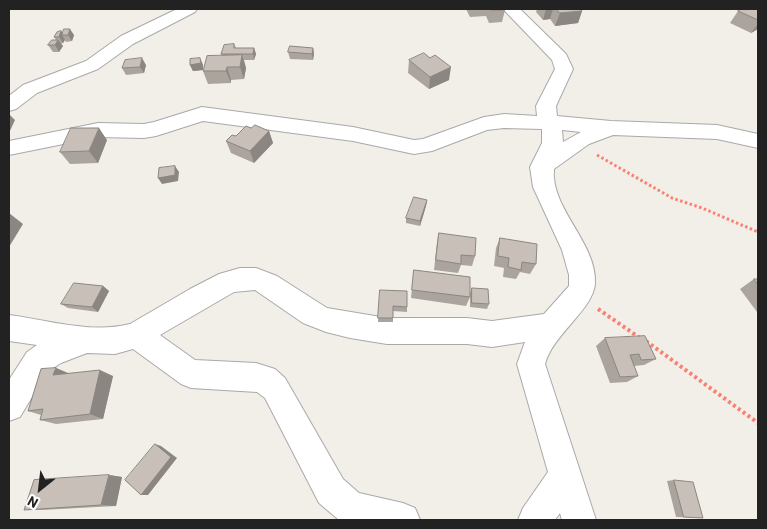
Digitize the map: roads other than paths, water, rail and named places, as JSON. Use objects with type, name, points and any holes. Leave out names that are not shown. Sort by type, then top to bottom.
[{"type":"street","points":[[9,105],[34,87],[92,65],[133,37],[189,9]]},
{"type":"street","points":[[511,9],[560,58],[564,66],[546,106],[553,134],[542,167],[545,188],[580,268],[582,286],[577,296],[539,340],[533,353],[531,364],[579,520]]},
{"type":"street","points":[[9,148],[98,130],[144,131],[156,129],[202,114],[353,134],[414,147],[425,146],[484,124],[504,121],[549,122],[611,128],[668,128],[718,132],[758,141]]},
{"type":"street","points":[[542,167],[574,145],[598,132],[611,128]]},
{"type":"street","points":[[9,328],[86,340],[115,341],[136,335],[199,296],[228,282],[240,279],[256,279],[268,284],[312,314],[326,320],[350,325],[388,330],[467,331],[492,334],[551,326]]},
{"type":"street","points":[[136,335],[192,374],[265,379],[275,388],[331,492],[352,508],[403,520]]},
{"type":"street","points":[[9,406],[37,362],[52,352],[86,340]]},
{"type":"street","points":[[535,520],[566,474]]}]
